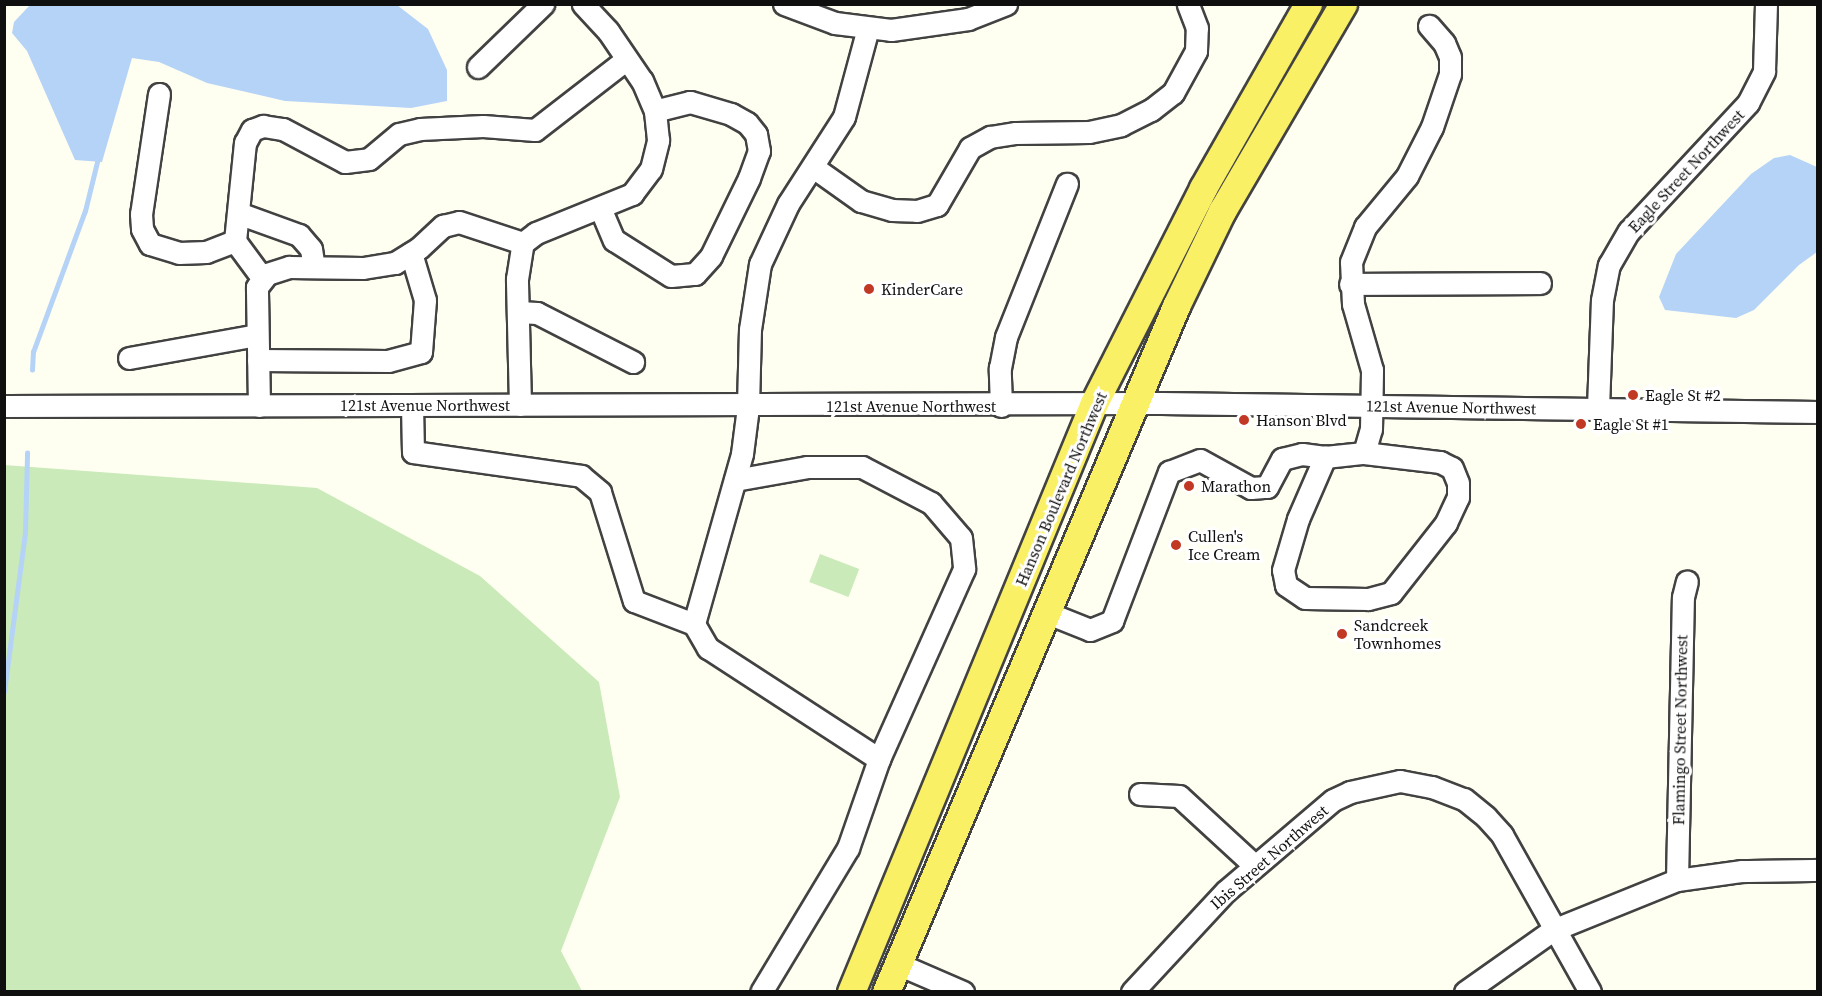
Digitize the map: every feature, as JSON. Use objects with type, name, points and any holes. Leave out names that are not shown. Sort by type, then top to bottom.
[{"type":"main road","name":"Hanson Boulevard Northwest","points":[[851,992],[935,796],[1094,403],[1203,188],[1308,4]]},
{"type":"main road","name":"Hanson Boulevard Northwest","points":[[886,992],[1132,403],[1222,211],[1343,4]]},
{"type":"main road","points":[[862,992],[934,822],[935,796]]},
{"type":"street","points":[[478,67],[543,4]]},
{"type":"street","points":[[520,405],[517,279],[524,243],[536,233],[601,210],[632,194],[651,169],[658,140],[655,111],[627,59],[608,31],[583,4]]},
{"type":"street","points":[[784,4],[836,22],[891,30],[968,20],[1006,4]]},
{"type":"street","points":[[813,167],[861,201],[909,211],[937,205],[970,148],[990,137],[1016,133],[1089,132],[1121,125],[1173,93],[1196,51],[1197,28],[1188,4]]},
{"type":"street","name":"Eagle Street Northwest","points":[[1598,408],[1602,300],[1609,265],[1629,231],[1752,96],[1764,71],[1766,4]]},
{"type":"street","points":[[1364,453],[1373,406],[1372,370],[1350,284],[1357,245],[1421,151],[1447,83],[1450,57],[1444,43],[1429,26]]},
{"type":"street","points":[[694,624],[735,480],[748,407],[750,329],[760,264],[788,204],[844,117],[868,28]]},
{"type":"street","points":[[263,279],[235,241],[245,143],[252,130],[263,126],[283,129],[345,162],[369,159],[399,134],[420,129],[483,126],[535,130],[627,59]]},
{"type":"street","points":[[159,94],[141,214],[146,237],[157,248],[178,253],[206,252],[235,241]]},
{"type":"street","points":[[601,210],[614,240],[671,276],[695,274],[711,256],[749,178],[759,151],[756,134],[747,123],[731,114],[690,102],[655,111]]},
{"type":"street","points":[[1001,405],[1000,368],[1006,337],[1066,184]]},
{"type":"street","points":[[238,213],[299,235],[311,249],[314,267]]},
{"type":"street","points":[[259,406],[257,286],[263,279],[289,267],[363,268],[394,263],[411,253],[442,226],[459,222],[524,243]]},
{"type":"street","points":[[258,360],[388,361],[421,352],[425,300],[411,253]]},
{"type":"street","points":[[1350,284],[1540,283]]},
{"type":"street","points":[[518,312],[537,313],[633,362]]},
{"type":"street","points":[[129,357],[257,335]]},
{"type":"street","name":"121st Avenue Northwest","points":[[4,406],[748,407],[1132,403],[1818,412]]},
{"type":"street","points":[[412,405],[413,452],[581,476],[600,492],[634,601],[694,624],[708,648],[879,759]]},
{"type":"street","points":[[1045,612],[1090,630],[1112,621],[1169,472],[1200,460],[1251,488],[1267,487],[1282,459],[1302,454],[1325,456],[1364,453],[1440,462],[1452,468],[1458,483],[1458,497],[1446,524],[1390,593],[1368,599],[1305,598],[1286,585],[1282,570],[1298,519],[1325,456]]},
{"type":"street","points":[[735,480],[807,467],[862,467],[931,503],[961,538],[964,569],[879,759],[848,848],[761,992]]},
{"type":"street","name":"Flamingo Street Northwest","points":[[1677,880],[1683,597],[1687,581]]},
{"type":"street","name":"Ibis Street Northwest","points":[[1132,992],[1226,891],[1333,800],[1350,792],[1400,781],[1432,787],[1464,799],[1486,817],[1502,835],[1553,930]]},
{"type":"street","points":[[1140,795],[1179,796],[1255,866]]},
{"type":"street","points":[[1465,992],[1553,930],[1677,880],[1742,871],[1818,870]]},
{"type":"street","points":[[1553,930],[1590,992]]},
{"type":"street","points":[[898,964],[963,992]]},
{"type":"green space","points":[[4,465],[317,488],[480,576],[599,682],[620,797],[561,951],[582,991],[5,991]]},
{"type":"green space","points":[[820,554],[859,569],[848,597],[809,582]]},
{"type":"water","points":[[30,5],[397,5],[428,29],[447,70],[447,101],[411,108],[285,101],[207,83],[159,62],[132,58],[102,162],[75,160],[27,51],[12,33],[14,22]]},
{"type":"water","points":[[1790,155],[1817,167],[1817,252],[1799,265],[1754,310],[1736,318],[1665,310],[1659,297],[1676,254],[1751,174],[1774,158]]},
{"type":"waterway","points":[[32,370],[33,352],[85,211],[98,158]]},
{"type":"waterway","points":[[4,692],[25,532],[27,453]]},
{"type":"place","name":"KinderCare","points":[[869,289]]},
{"type":"place","name":"Eagle St #2","points":[[1633,395]]},
{"type":"place","name":"Hanson Blvd","points":[[1244,420]]},
{"type":"place","name":"Eagle St #1","points":[[1581,424]]},
{"type":"place","name":"Marathon","points":[[1189,486]]},
{"type":"place","name":"Cullen's Ice Cream","points":[[1176,545]]},
{"type":"place","name":"Sandcreek Townhomes","points":[[1342,634]]}]
